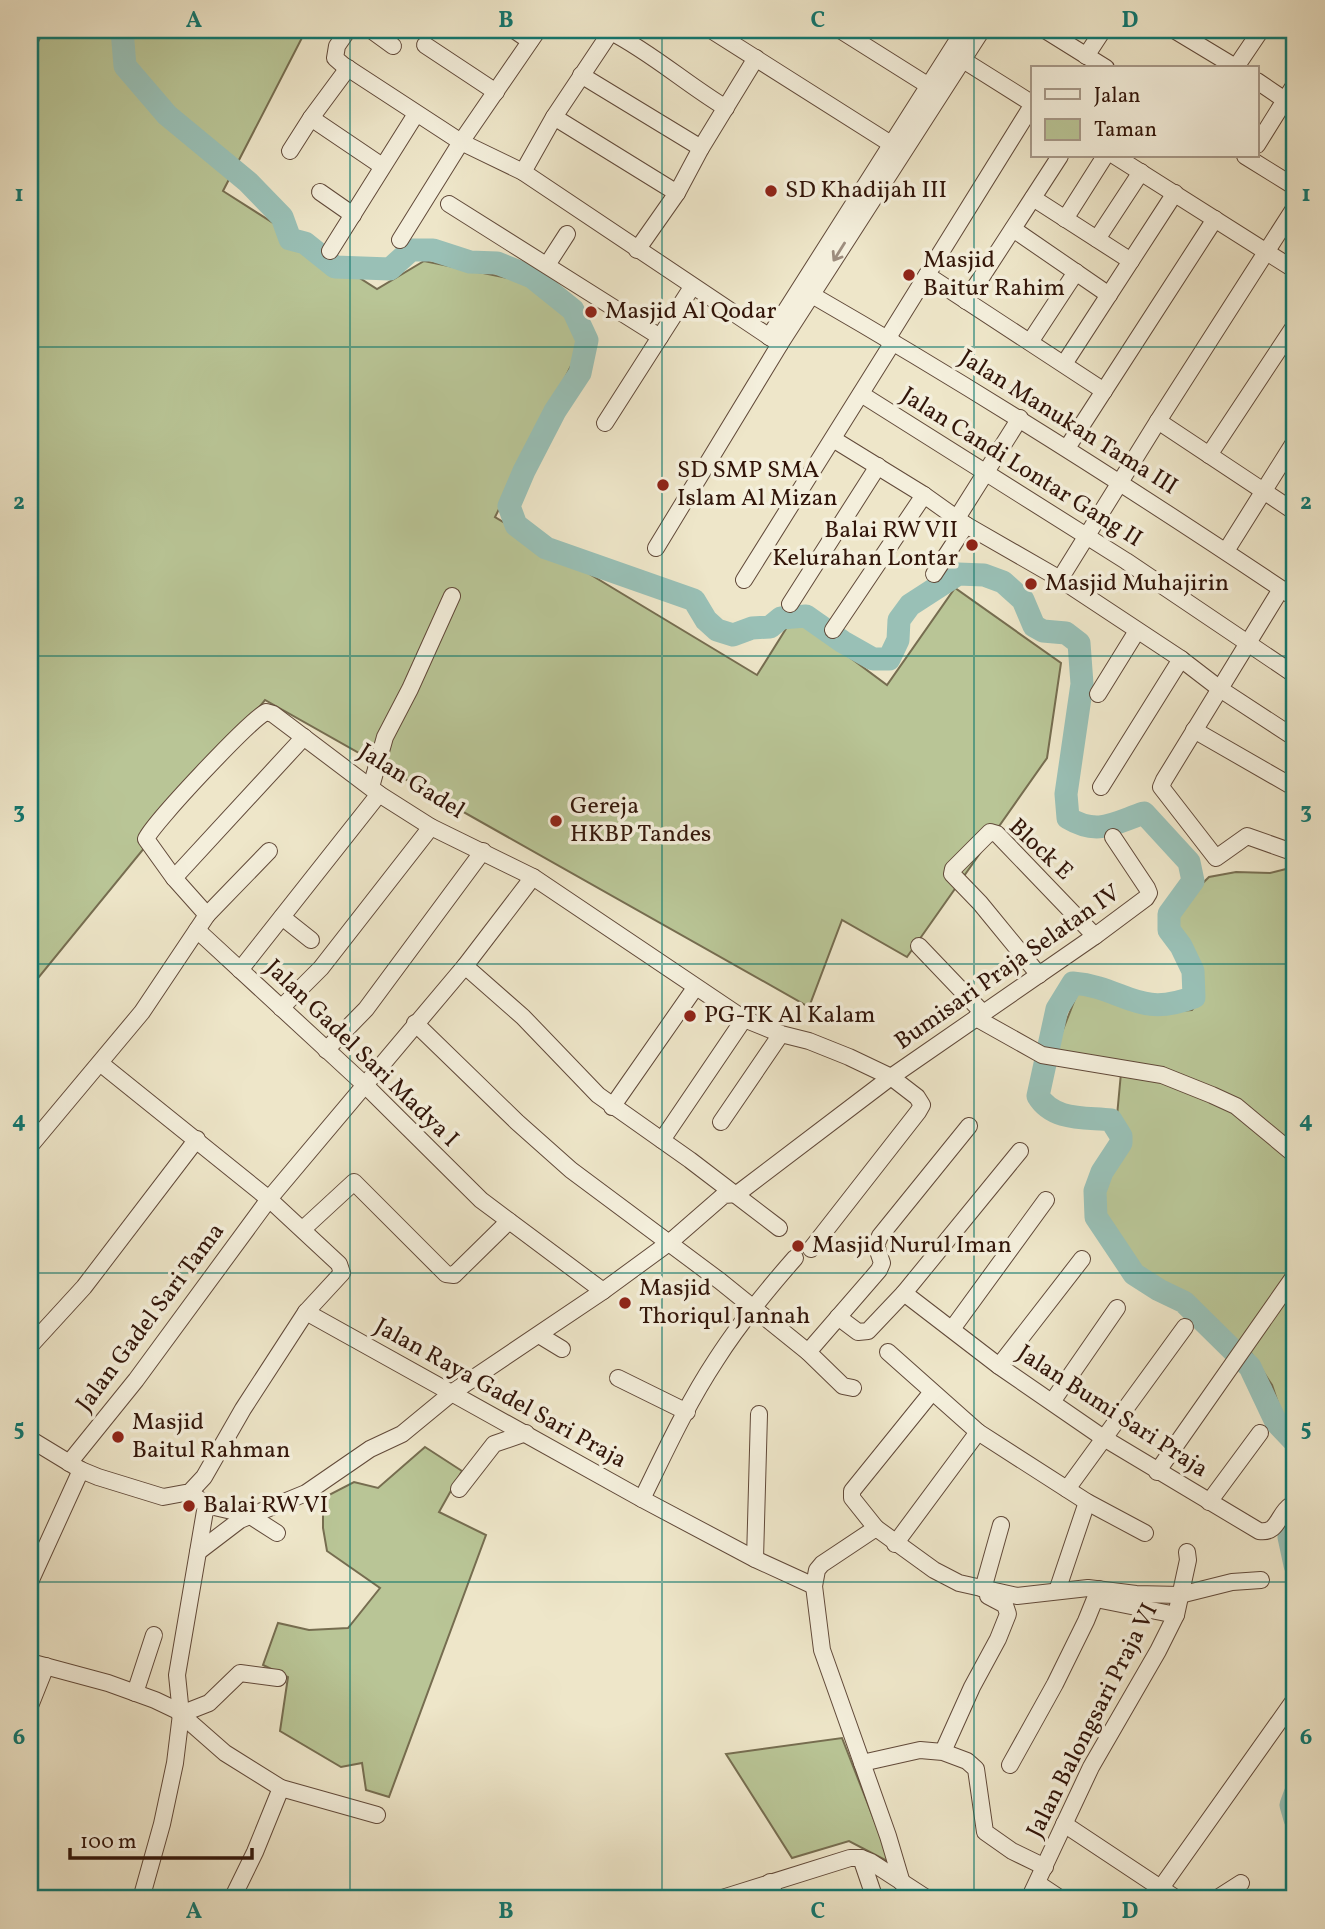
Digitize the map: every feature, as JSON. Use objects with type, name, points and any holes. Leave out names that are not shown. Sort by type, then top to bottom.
[{"type":"street","points":[[348,30],[337,46],[335,58],[348,68],[461,142],[523,173],[775,340]]},
{"type":"street","points":[[371,30],[393,46]]},
{"type":"street","points":[[400,240],[461,142],[534,35],[514,30]]},
{"type":"street","points":[[711,30],[891,144]]},
{"type":"street","points":[[840,30],[932,91]]},
{"type":"street","points":[[932,91],[963,60],[982,30]]},
{"type":"street","points":[[1045,30],[1103,66]]},
{"type":"street","points":[[1086,56],[1103,30]]},
{"type":"street","points":[[1238,66],[1261,30]]},
{"type":"street","points":[[523,173],[554,117],[611,31],[642,49],[696,90],[726,108]]},
{"type":"street","points":[[1180,31],[1234,66]]},
{"type":"street","points":[[656,548],[775,340],[932,91],[958,32]]},
{"type":"street","points":[[425,46],[496,92]]},
{"type":"street","points":[[637,250],[677,193],[701,148],[757,58]]},
{"type":"street","points":[[963,60],[1031,103]]},
{"type":"street","points":[[290,151],[348,68]]},
{"type":"street","points":[[581,75],[701,148]]},
{"type":"street","points":[[1258,82],[1285,100]]},
{"type":"street","points":[[1258,142],[1295,84]]},
{"type":"street","points":[[744,580],[861,394],[927,275],[1031,107]]},
{"type":"street","points":[[330,251],[415,114]]},
{"type":"street","points":[[554,117],[677,193]]},
{"type":"street","points":[[311,118],[382,166]]},
{"type":"street","points":[[877,180],[891,144],[911,126]]},
{"type":"street","points":[[967,301],[1059,158]]},
{"type":"street","points":[[1065,219],[1104,158]]},
{"type":"street","points":[[1118,158],[1295,270]]},
{"type":"street","points":[[1255,158],[1295,187]]},
{"type":"street","points":[[1097,239],[1140,172]]},
{"type":"street","points":[[320,192],[354,215]]},
{"type":"street","points":[[1064,364],[1175,193]]},
{"type":"street","points":[[1033,198],[1131,261]]},
{"type":"street","points":[[449,204],[660,337]]},
{"type":"street","points":[[1060,579],[1295,207]]},
{"type":"street","points":[[1067,448],[1215,219]]},
{"type":"street","points":[[1013,229],[1109,295]]},
{"type":"street","points":[[547,265],[567,234]]},
{"type":"street","points":[[775,340],[811,295],[819,270]]},
{"type":"street","points":[[1030,342],[1076,272]]},
{"type":"street","points":[[927,275],[1104,391]]},
{"type":"street","points":[[605,423],[692,287]]},
{"type":"street","name":"Jalan Manukan Tama III","points":[[811,295],[1020,418],[1288,593]]},
{"type":"street","points":[[1209,455],[1295,325]]},
{"type":"street","name":"Jalan Candi Lontar Gang II","points":[[861,394],[1177,594],[1295,676]]},
{"type":"street","points":[[934,574],[986,474],[1020,418]]},
{"type":"street","points":[[1158,421],[1295,512]]},
{"type":"street","points":[[833,439],[961,522],[1060,579],[1181,659],[1220,690],[1295,738]]},
{"type":"street","points":[[1226,551],[1295,441]]},
{"type":"street","points":[[790,604],[878,466]]},
{"type":"street","points":[[833,630],[923,495]]},
{"type":"street","points":[[1288,593],[1247,644],[1161,788],[1216,858],[1247,836],[1295,853]]},
{"type":"street","points":[[240,970],[375,790],[385,737],[452,596]]},
{"type":"street","points":[[1098,694],[1137,631]]},
{"type":"street","points":[[1101,787],[1181,659]]},
{"type":"street","name":"Jalan Gadel","points":[[174,878],[146,839],[263,713],[273,714],[375,790],[431,827],[533,877],[744,1019],[781,1034],[838,1051],[891,1077],[917,1097],[922,1105],[811,1249]]},
{"type":"street","points":[[1194,730],[1295,788]]},
{"type":"street","points":[[207,915],[174,878],[304,737]]},
{"type":"street","points":[[281,1008],[321,968],[431,827]]},
{"type":"street","name":"Block E","points":[[1039,975],[980,903],[952,874],[953,869],[990,832],[993,832],[1095,936]]},
{"type":"street","name":"Bumisari Praja Selatan IV","points":[[198,1552],[224,1530],[320,1485],[370,1449],[402,1434],[453,1392],[603,1291],[670,1242],[723,1195],[737,1194],[891,1077],[1095,936],[1149,894],[1113,837]]},
{"type":"street","points":[[30,1146],[142,1012],[207,915],[270,851]]},
{"type":"street","points":[[326,1050],[366,1009],[483,851]]},
{"type":"street","name":"Jalan Gadel Sari Tama","points":[[30,1582],[75,1467],[144,1370],[269,1199],[465,966],[533,877]]},
{"type":"street","points":[[282,917],[311,940]]},
{"type":"street","name":"Jalan Gadel Sari Madya I","points":[[197,930],[365,1086],[481,1200],[603,1291]]},
{"type":"street","points":[[919,946],[979,1016],[1048,1057],[1146,1071],[1178,1080],[1236,1106],[1295,1155]]},
{"type":"street","points":[[465,966],[523,1017],[612,1107],[737,1194],[779,1228]]},
{"type":"street","points":[[612,1107],[695,988]]},
{"type":"street","points":[[662,1140],[744,1019]]},
{"type":"street","points":[[415,1023],[571,1170],[753,1307],[808,1352],[843,1386],[853,1388]]},
{"type":"street","points":[[721,1122],[781,1034]]},
{"type":"street","points":[[30,1439],[75,1467],[163,1497],[190,1492],[204,1476],[243,1409],[306,1312],[343,1270],[269,1199],[100,1063]]},
{"type":"street","points":[[808,1352],[879,1270],[882,1264],[876,1245],[880,1236],[969,1126]]},
{"type":"street","points":[[30,1346],[84,1287],[197,1139]]},
{"type":"street","points":[[838,1317],[858,1332],[868,1331],[904,1293],[1020,1151]]},
{"type":"street","points":[[303,1229],[354,1182],[446,1274],[454,1275],[509,1221]]},
{"type":"street","points":[[951,1329],[1046,1200]]},
{"type":"street","points":[[642,1499],[715,1362],[753,1307],[795,1258]]},
{"type":"street","points":[[999,1366],[1082,1259]]},
{"type":"street","points":[[1157,1472],[1295,1275]]},
{"type":"street","name":"Jalan Bumi Sari Praja","points":[[904,1293],[999,1366],[1102,1437],[1262,1532],[1274,1529],[1286,1507],[1294,1506]]},
{"type":"street","points":[[1052,1402],[1117,1308]]},
{"type":"street","name":"Jalan Raya Gadel Sari Praja","points":[[306,1312],[642,1499],[755,1559],[814,1586]]},
{"type":"street","points":[[1067,1489],[1102,1437],[1185,1327]]},
{"type":"street","points":[[538,1335],[562,1349]]},
{"type":"street","points":[[888,1352],[978,1432],[1087,1502],[1145,1534]]},
{"type":"street","points":[[618,1378],[687,1412]]},
{"type":"street","points":[[932,1392],[852,1490],[852,1498],[876,1528],[895,1544],[934,1570],[978,1588],[1005,1605],[1008,1614],[998,1639],[944,1747]]},
{"type":"street","points":[[755,1559],[759,1414]]},
{"type":"street","points":[[895,1544],[978,1432]]},
{"type":"street","points":[[459,1489],[494,1444],[526,1433]]},
{"type":"street","points":[[1209,1502],[1260,1433]]},
{"type":"street","points":[[190,1492],[206,1505],[249,1516],[276,1533]]},
{"type":"street","points":[[1057,1591],[1087,1502]]},
{"type":"street","points":[[141,1899],[176,1763],[181,1714],[177,1675],[206,1505]]},
{"type":"street","points":[[978,1588],[1001,1525]]},
{"type":"street","points":[[876,1528],[822,1564],[815,1577],[814,1586],[822,1650],[902,1883]]},
{"type":"street","name":"Jalan Balongsari Praja VI","points":[[1029,1899],[1091,1767],[1158,1651],[1178,1605],[1188,1560],[1187,1552]]},
{"type":"street","points":[[978,1588],[1017,1596],[1057,1591],[1178,1605],[1232,1582],[1261,1580]]},
{"type":"street","points":[[1010,1765],[1055,1684],[1097,1594]]},
{"type":"street","points":[[135,1693],[154,1635]]},
{"type":"street","points":[[30,1706],[38,1664],[135,1693],[181,1714],[225,1753],[281,1788],[377,1815]]},
{"type":"street","points":[[181,1714],[209,1703],[240,1674],[278,1678]]},
{"type":"street","points":[[1157,1894],[1295,1699]]},
{"type":"street","name":"Jalan Balongsari Praja VI","points":[[862,1763],[920,1750],[943,1752],[967,1761],[976,1769],[985,1832],[1012,1851],[1045,1867]]},
{"type":"street","points":[[232,1899],[281,1788]]},
{"type":"street","points":[[1064,1824],[1157,1894],[1177,1899]]},
{"type":"street","points":[[719,1899],[850,1858],[860,1858],[871,1862],[928,1899]]},
{"type":"street","points":[[860,1858],[875,1899]]},
{"type":"street","points":[[770,1882],[776,1899]]},
{"type":"street","points":[[1037,1883],[1061,1899]]},
{"type":"street","points":[[1216,1899],[1241,1883]]},
{"type":"green space","points":[[44,30],[306,30],[223,191],[377,289],[424,261],[561,289],[581,346],[495,517],[757,675],[794,616],[887,685],[955,588],[1061,663],[1047,758],[907,957],[842,920],[809,1007],[265,700],[30,988],[30,58]]},
{"type":"green space","points":[[1294,867],[1295,1433],[1284,1421],[1272,1385],[1251,1353],[1191,1300],[1140,1270],[1129,1259],[1101,1214],[1105,1181],[1124,1153],[1128,1138],[1117,1116],[1122,1062],[1053,1055],[1077,994],[1099,994],[1121,1006],[1137,1010],[1192,1010],[1201,996],[1201,978],[1189,949],[1172,925],[1176,909],[1209,877],[1236,872],[1270,873]]},
{"type":"green space","points":[[425,1447],[462,1471],[439,1512],[486,1535],[389,1797],[366,1790],[362,1763],[341,1767],[280,1731],[288,1677],[263,1665],[278,1623],[309,1630],[348,1628],[380,1588],[327,1551],[323,1528],[323,1498],[354,1482],[378,1488]]},
{"type":"green space","points":[[842,1738],[891,1863],[849,1841],[792,1858],[726,1754]]},
{"type":"waterway","points":[[122,30],[125,66],[167,115],[248,182],[282,217],[290,239],[305,243],[335,267],[390,269],[411,250],[433,250],[470,262],[497,263],[532,277],[573,310],[587,340],[580,373],[555,411],[509,506],[516,525],[546,548],[694,600],[706,620],[717,630],[733,635],[752,628],[770,627],[781,618],[806,616],[873,659],[889,659],[898,640],[899,620],[910,605],[958,574],[984,575],[1003,582],[1023,600],[1034,626],[1043,631],[1066,633],[1079,643],[1082,684],[1066,794],[1068,818],[1097,827],[1115,824],[1144,813],[1189,862],[1193,881],[1169,914],[1169,930],[1181,946],[1193,971],[1194,997],[1158,1005],[1073,983],[1057,1009],[1038,1096],[1044,1104],[1061,1114],[1111,1120],[1121,1136],[1121,1143],[1102,1172],[1095,1191],[1096,1217],[1134,1274],[1184,1302],[1250,1367],[1276,1422],[1295,1442]]},
{"type":"waterway","points":[[1295,1510],[1289,1537],[1295,1565]]},
{"type":"waterway","points":[[1295,1794],[1291,1805],[1295,1819]]},
{"type":"place","name":"SD Khadijah III","points":[[771,191]]},
{"type":"place","name":"Masjid Baitur Rahim","points":[[909,275]]},
{"type":"place","name":"Masjid Al Qodar","points":[[591,312]]},
{"type":"place","name":"SD SMP SMA Islam Al Mizan","points":[[663,485]]},
{"type":"place","name":"Balai RW VII Kelurahan Lontar","points":[[972,545]]},
{"type":"place","name":"Masjid Muhajirin","points":[[1031,584]]},
{"type":"place","name":"Gereja HKBP Tandes","points":[[556,821]]},
{"type":"place","name":"PG-TK Al Kalam","points":[[690,1016]]},
{"type":"place","name":"Masjid Nurul Iman","points":[[798,1246]]},
{"type":"place","name":"Masjid Thoriqul Jannah","points":[[625,1303]]},
{"type":"place","name":"Masjid Baitul Rahman","points":[[118,1437]]},
{"type":"place","name":"Balai RW VI","points":[[189,1506]]}]
